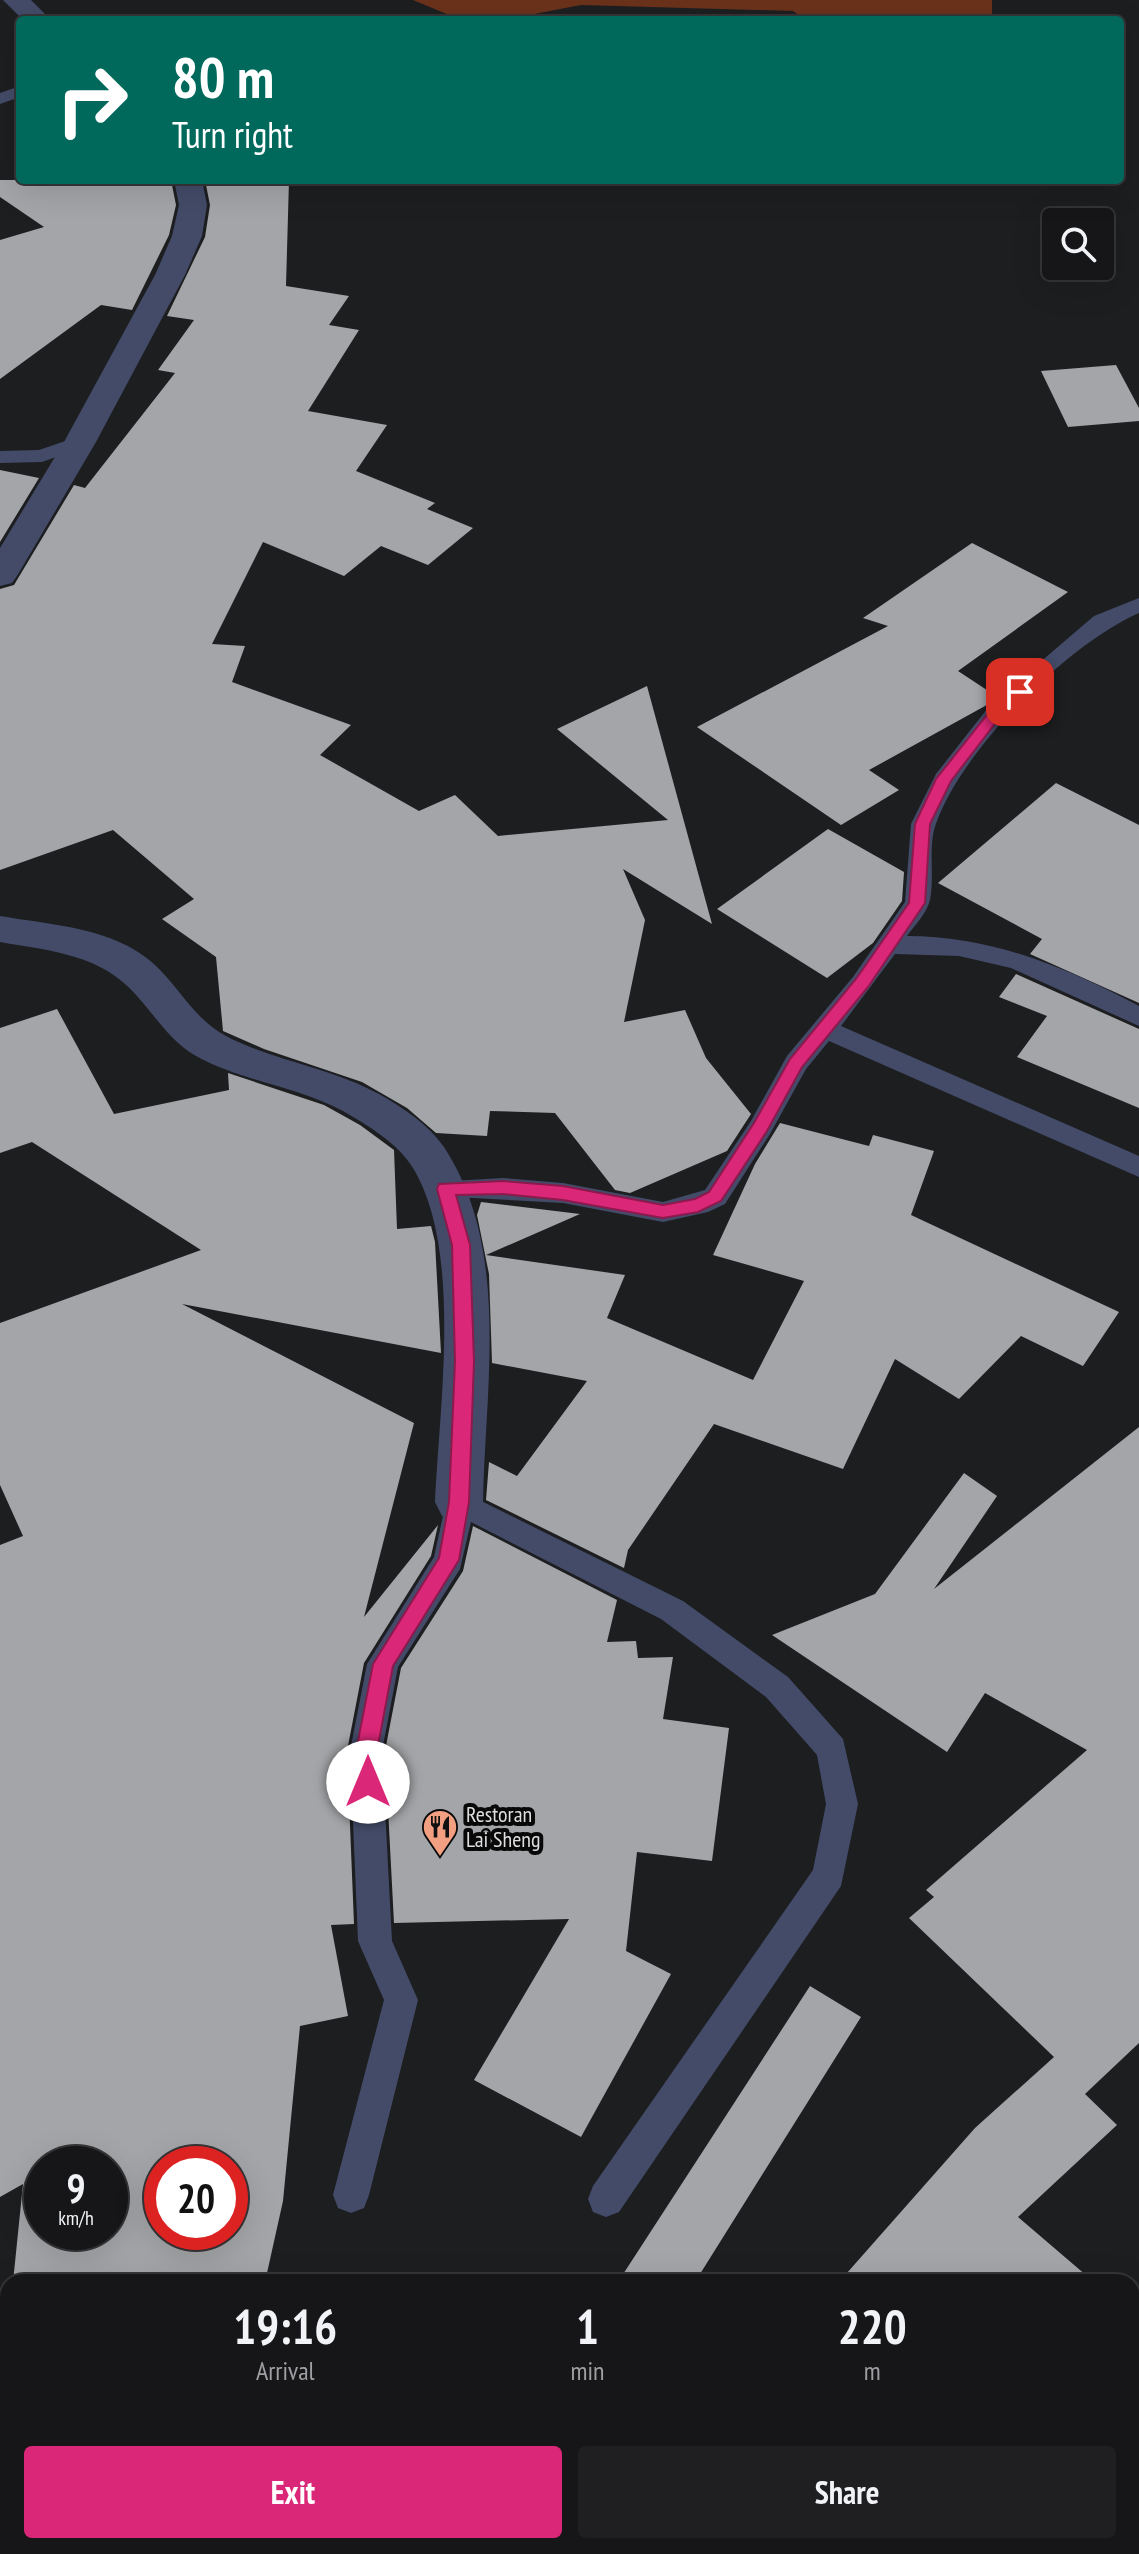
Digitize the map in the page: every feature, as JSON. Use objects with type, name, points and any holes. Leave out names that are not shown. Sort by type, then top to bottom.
[{"type":"street","points":[[16,0],[34,16]]},
{"type":"street","points":[[0,576],[80,442],[170,275],[187,236],[193,205],[189,184]]},
{"type":"street","points":[[0,929],[76,943],[128,964],[180,1024],[213,1047],[347,1095],[400,1130],[427,1156],[445,1189],[461,1245],[465,1361],[459,1502]]},
{"type":"lane","points":[[0,457],[42,456],[80,442]]},
{"type":"lane","points":[[445,1189],[503,1188],[563,1193],[663,1212],[698,1205],[715,1197],[761,1127],[796,1063],[889,945],[917,903],[923,824],[944,779],[999,709],[1102,621],[1139,605]]},
{"type":"lane","points":[[889,945],[931,944],[981,949],[1017,959],[1067,979],[1139,1017]]},
{"type":"lane","points":[[823,1028],[1139,1167]]},
{"type":"lane","points":[[351,2195],[401,2000],[375,1941],[366,1751],[383,1664],[449,1560],[459,1502],[672,1610],[777,1687],[832,1749],[842,1804],[829,1875],[606,2199]]},
{"type":"shaded area","points":[[413,0],[992,0],[992,16],[800,16],[793,11],[581,5],[524,16],[451,16]]},
{"type":"building","points":[[0,180],[16,180],[16,184],[172,184],[176,205],[169,235],[132,310],[101,305],[0,379],[0,240],[44,227],[0,197]]},
{"type":"building","points":[[206,184],[289,184],[286,286],[349,296],[329,325],[359,330],[308,411],[387,425],[356,471],[435,503],[427,509],[473,528],[428,565],[381,546],[344,576],[263,542],[212,644],[245,646],[232,682],[351,725],[320,755],[419,811],[455,795],[498,836],[668,820],[557,729],[647,686],[712,924],[623,869],[645,920],[624,1022],[685,1010],[706,1058],[751,1114],[727,1151],[630,1193],[615,1190],[555,1113],[490,1111],[487,1136],[436,1133],[407,1108],[362,1082],[264,1049],[223,1031],[216,957],[162,919],[194,899],[113,830],[0,870],[0,589],[14,585],[74,485],[85,488],[175,373],[158,370],[194,320],[167,316],[205,237],[210,205]]},
{"type":"building","points":[[1116,365],[1139,408],[1139,421],[1068,427],[1041,371]]},
{"type":"building","points":[[0,470],[39,478],[0,542]]},
{"type":"building","points":[[972,543],[1068,592],[958,671],[996,696],[985,706],[869,770],[899,790],[841,825],[697,727],[888,626],[863,618]]},
{"type":"building","points":[[1056,783],[1139,825],[1139,1003],[1030,954],[1042,939],[938,883]]},
{"type":"building","points":[[828,829],[904,872],[902,901],[873,943],[827,978],[717,909]]},
{"type":"building","points":[[1016,974],[1139,1029],[1139,1108],[1017,1057],[1047,1016],[999,997]]},
{"type":"building","points":[[57,1009],[114,1114],[229,1090],[228,1073],[324,1105],[360,1125],[394,1150],[397,1229],[431,1226],[435,1242],[441,1353],[182,1304],[414,1423],[364,1617],[438,1525],[431,1556],[364,1663],[347,1751],[354,1924],[331,1925],[348,2016],[300,2026],[283,2201],[267,2274],[14,2274],[23,2184],[0,2197],[0,1545],[23,1536],[0,1485],[0,1323],[201,1250],[32,1142],[0,1153],[0,1028]]},
{"type":"building","points":[[780,1123],[869,1146],[873,1135],[934,1151],[911,1215],[1119,1312],[1083,1366],[1021,1336],[959,1399],[895,1359],[843,1469],[714,1424],[628,1550],[624,1568],[486,1500],[489,1462],[517,1476],[587,1381],[492,1363],[489,1274],[477,1215],[481,1202],[580,1214],[486,1255],[625,1275],[607,1318],[753,1380],[804,1281],[713,1255],[755,1164]]},
{"type":"building","points":[[1139,1427],[1139,2043],[1085,2094],[1117,2125],[1018,2217],[1085,2274],[846,2274],[975,2128],[1054,2057],[909,1918],[934,1897],[926,1890],[1087,1750],[985,1693],[947,1752],[772,1635],[875,1594],[964,1473],[997,1496],[934,1589]]},
{"type":"building","points":[[473,1526],[617,1600],[607,1642],[636,1641],[638,1658],[673,1657],[663,1719],[729,1728],[712,1861],[637,1852],[626,1951],[671,1974],[581,2137],[474,2080],[569,1919],[394,1923],[385,1751],[401,1668],[463,1571]]},
{"type":"building","points":[[810,1986],[861,2017],[700,2274],[623,2274]]},
{"type":"place","name":"Restoran Lai Sheng","points":[[440,1858]]},
{"type":"route","points":[[368,1782],[366,1751],[383,1664],[449,1560],[459,1502],[465,1361],[461,1245],[445,1189],[503,1188],[563,1193],[663,1212],[698,1205],[715,1197],[761,1127],[796,1063],[862,983],[917,903],[922,871],[923,824],[944,779],[999,709],[1020,692]]}]
